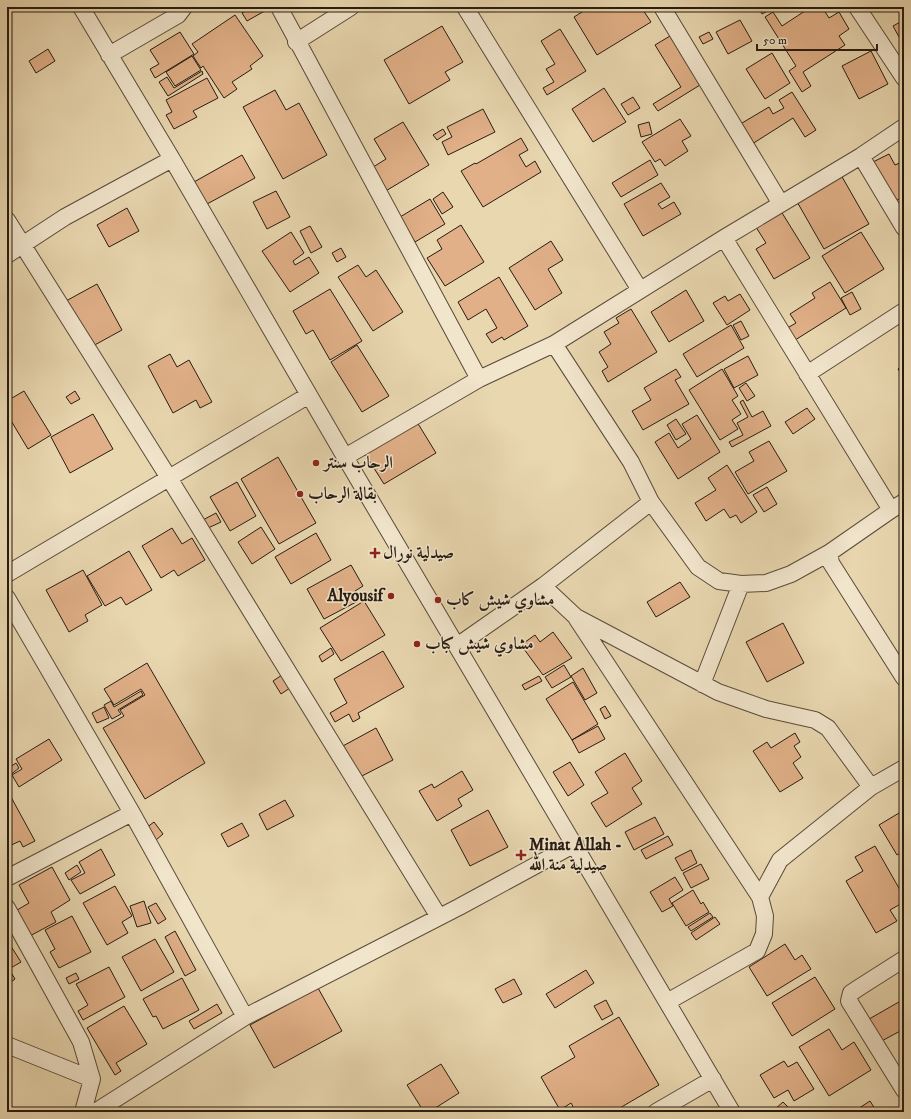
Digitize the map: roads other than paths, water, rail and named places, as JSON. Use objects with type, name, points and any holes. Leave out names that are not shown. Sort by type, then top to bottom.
[{"type":"street","points":[[81,7],[172,159],[345,457],[732,1112]]},
{"type":"street","points":[[109,55],[178,15],[184,7]]},
{"type":"street","points":[[279,7],[296,42],[479,379]]},
{"type":"street","points":[[296,42],[351,7]]},
{"type":"street","points":[[465,7],[640,290]]},
{"type":"street","points":[[662,7],[781,204]]},
{"type":"street","points":[[857,7],[904,78]]},
{"type":"street","points":[[345,457],[479,379],[554,344],[724,238],[861,156],[904,127]]},
{"type":"street","points":[[861,156],[904,228]]},
{"type":"street","points":[[7,254],[65,218],[172,159]]},
{"type":"street","points":[[7,220],[169,478],[439,917]]},
{"type":"street","points":[[554,344],[631,462],[651,502],[698,567],[719,581],[741,584],[766,583],[791,574],[829,553],[897,506],[807,374],[724,238]]},
{"type":"street","points":[[807,374],[904,311]]},
{"type":"street","points":[[7,574],[309,395]]},
{"type":"street","points":[[458,646],[543,586],[651,502]]},
{"type":"street","points":[[829,553],[831,563],[904,678]]},
{"type":"street","points":[[702,684],[741,584]]},
{"type":"street","points":[[543,586],[576,617],[760,897],[765,916],[764,928],[757,951],[667,1002]]},
{"type":"street","points":[[7,598],[132,813],[245,1017]]},
{"type":"street","points":[[576,617],[718,692],[766,709],[815,720],[828,728],[872,787]]},
{"type":"street","points":[[760,897],[780,860],[872,787],[904,768]]},
{"type":"street","points":[[7,878],[132,813]]},
{"type":"street","points":[[95,1112],[245,1017],[439,917],[575,844]]},
{"type":"street","points":[[7,908],[81,1042],[92,1079],[83,1112]]},
{"type":"street","points":[[904,959],[851,993],[849,1001],[904,1090]]},
{"type":"street","points":[[7,1045],[92,1079]]},
{"type":"street","points":[[656,1112],[713,1079]]},
{"type":"place","name":"الرحاب سنتر","points":[[316,463]]},
{"type":"place","name":"بقالة الرحاب","points":[[300,494]]},
{"type":"place","name":"صيدلية نورال","points":[[375,553]]},
{"type":"place","name":"Alyousif","points":[[391,596]]},
{"type":"place","name":"مشاوي شيش كاب","points":[[438,600]]},
{"type":"place","name":"مشاوي شيش كباب","points":[[417,644]]},
{"type":"place","name":"Minat Allah - صيدلية منة الله","points":[[521,855]]}]
